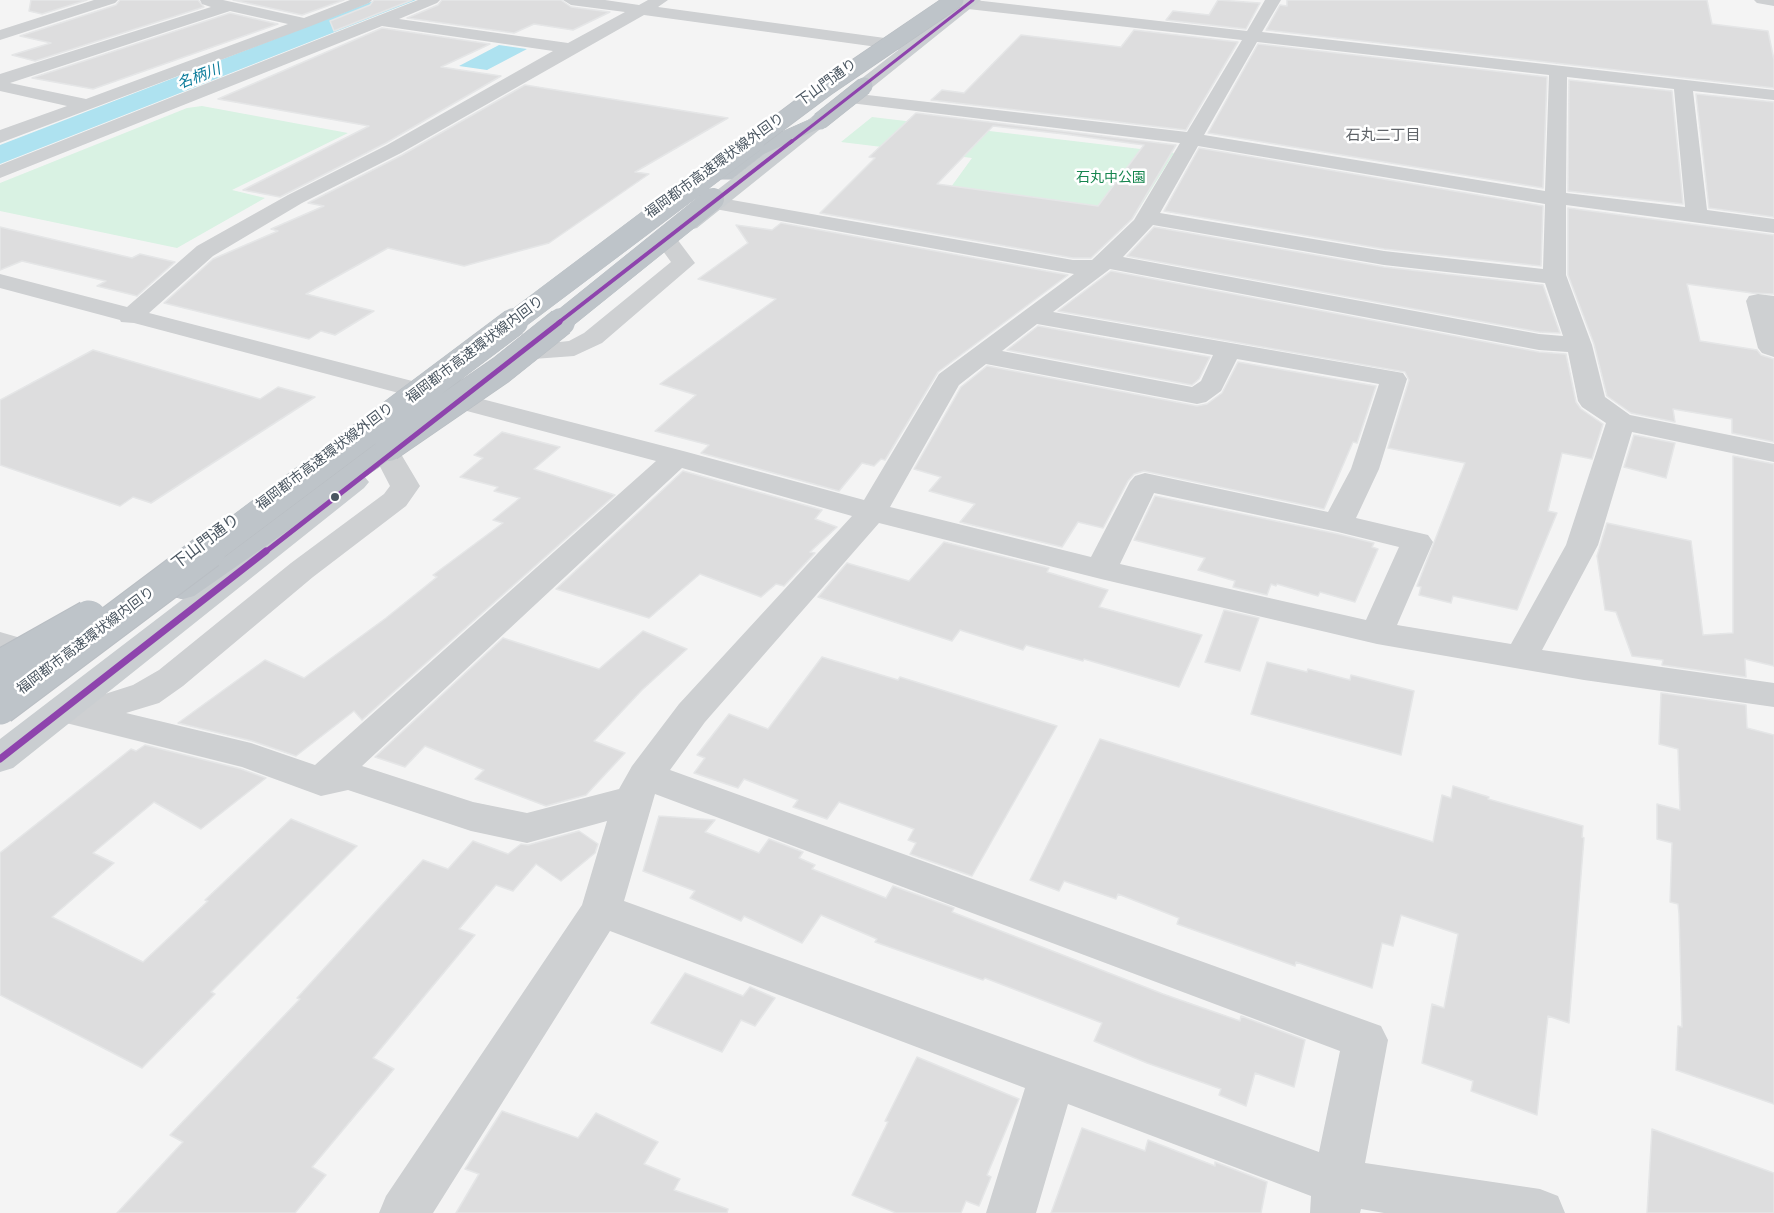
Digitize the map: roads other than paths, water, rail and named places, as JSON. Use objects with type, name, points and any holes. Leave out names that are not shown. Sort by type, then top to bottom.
[{"type":"highway","name":"福岡都市高速環状線外回り","points":[[0,697],[199,552],[939,0]]},
{"type":"highway","points":[[483,337],[504,338],[535,318],[757,150],[820,121],[941,25],[960,1]]},
{"type":"highway","name":"福岡都市高速環状線内回り","points":[[0,707],[827,87],[896,45]]},
{"type":"highway","points":[[0,726],[191,583],[501,370],[784,140],[896,45]]},
{"type":"highway","points":[[0,668],[200,555]]},
{"type":"main road","name":"下山門通り","points":[[388,455],[849,99],[939,0]]},
{"type":"main road","name":"下山門通り","points":[[0,697],[673,194],[960,1]]},
{"type":"main road","points":[[0,759],[72,712]]},
{"type":"street","points":[[0,35],[110,0]]},
{"type":"street","points":[[202,0],[305,23]]},
{"type":"street","points":[[0,136],[364,0]]},
{"type":"street","points":[[0,172],[432,0]]},
{"type":"street","points":[[571,0],[896,45]]},
{"type":"street","points":[[130,317],[205,251],[295,199],[394,149],[570,48],[660,0]]},
{"type":"street","points":[[404,1213],[601,910],[639,788],[692,713],[872,512],[948,380],[1102,264],[1143,224],[1273,0]]},
{"type":"street","points":[[1762,0],[1774,1]]},
{"type":"street","points":[[960,1],[1774,95]]},
{"type":"street","points":[[0,80],[229,6]]},
{"type":"street","points":[[381,21],[570,48]]},
{"type":"street","points":[[1558,71],[1554,278],[1579,345],[1592,401],[1621,421],[1774,453]]},
{"type":"street","points":[[1683,85],[1697,216]]},
{"type":"street","points":[[0,86],[85,104]]},
{"type":"street","points":[[9,105],[38,94]]},
{"type":"street","points":[[849,99],[1193,139],[1533,197],[1774,226]]},
{"type":"street","points":[[715,203],[1073,267],[1102,264],[1539,342],[1579,345]]},
{"type":"street","points":[[1147,216],[1384,258],[1554,278]]},
{"type":"street","points":[[520,352],[574,348],[593,339],[684,263],[666,240]]},
{"type":"street","points":[[0,281],[130,317],[412,388],[872,512],[1101,569],[1377,633],[1584,668],[1774,695]]},
{"type":"street","points":[[598,292],[645,294],[677,299]]},
{"type":"street","points":[[1774,303],[1758,301],[1771,348],[1774,349]]},
{"type":"street","points":[[1032,316],[1394,379],[1365,469],[1338,524]]},
{"type":"street","points":[[981,355],[1197,396],[1212,385],[1228,351]]},
{"type":"street","points":[[1521,657],[1582,545],[1621,421]]},
{"type":"street","points":[[72,712],[146,694],[171,678],[302,570],[395,500],[405,486],[388,455]]},
{"type":"street","points":[[321,782],[676,458]]},
{"type":"street","points":[[1101,569],[1145,482],[1417,542],[1377,633]]},
{"type":"street","points":[[0,643],[51,659]]},
{"type":"street","points":[[72,712],[251,756],[321,782],[350,776],[471,816],[527,828],[639,788],[1365,1040],[1336,1198]]},
{"type":"street","points":[[601,910],[1052,1077],[1336,1198],[1540,1213]]},
{"type":"street","points":[[1011,1213],[1052,1077]]},
{"type":"water","name":"名柄川","points":[[376,0],[416,0],[0,164],[0,145]]},
{"type":"water","points":[[499,45],[527,49],[487,70],[459,66]]},
{"type":"district","name":"石丸二丁目","points":[[1383,136]]},
{"type":"park label","name":"石丸中公園","points":[[1111,178]]}]
